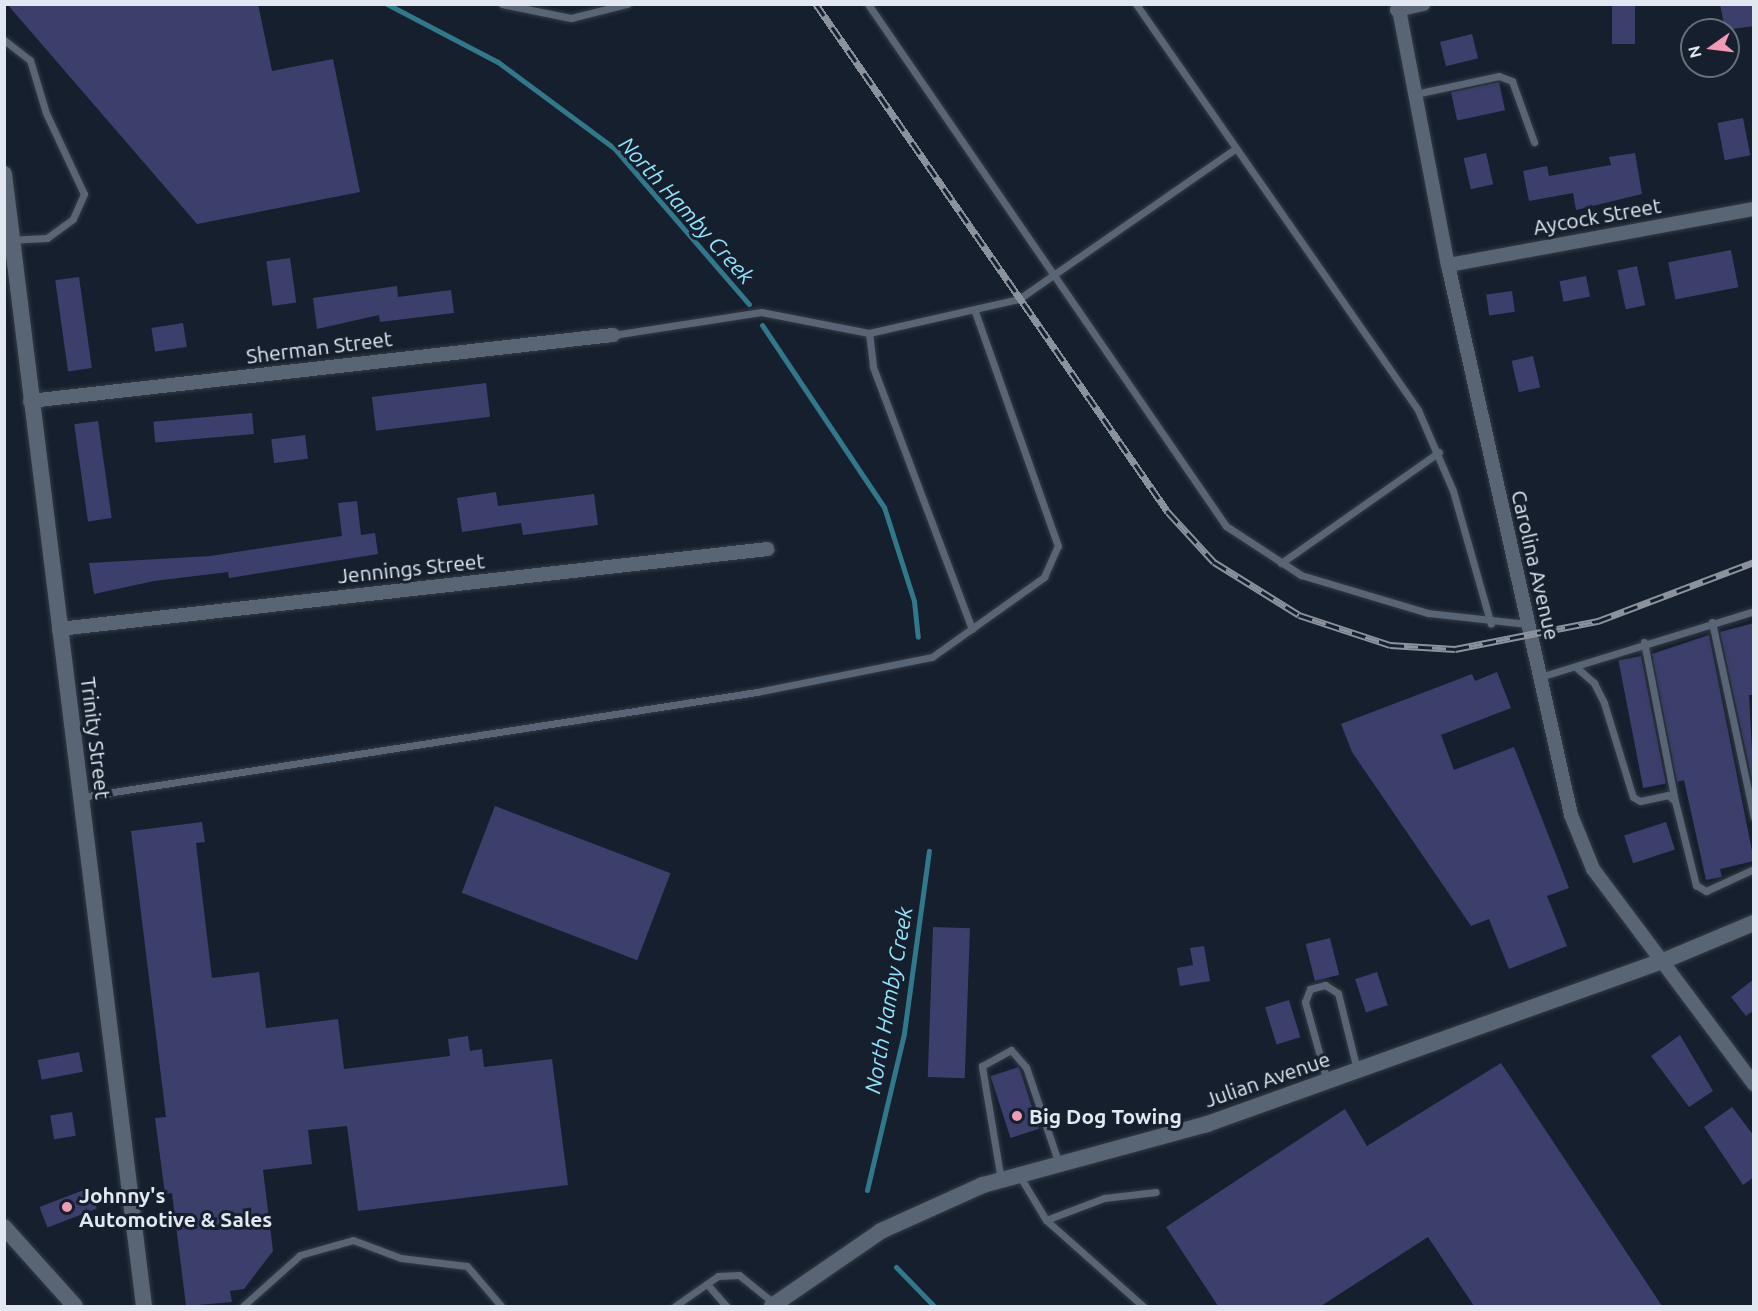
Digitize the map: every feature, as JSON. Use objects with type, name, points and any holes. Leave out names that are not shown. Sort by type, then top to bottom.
[{"type":"street","points":[[1397,7],[1423,4]]},
{"type":"street","name":"Carolina Avenue","points":[[1397,7],[1448,265],[1528,624],[1581,846],[1754,1084]]},
{"type":"street","name":"Trinity Street","points":[[4,174],[12,240],[10,277],[30,401],[144,1306]]},
{"type":"street","name":"Aycock Street","points":[[1448,265],[1754,209]]},
{"type":"street","name":"Sherman Street","points":[[30,401],[613,335]]},
{"type":"street","name":"Jennings Street","points":[[59,629],[768,549]]},
{"type":"street","name":"Julian Avenue","points":[[774,1305],[895,1223],[1001,1180],[1207,1124],[1664,961],[1754,923]]},
{"type":"street","points":[[4,1227],[75,1306]]},
{"type":"lane","points":[[502,4],[571,18],[627,4]]},
{"type":"lane","points":[[868,4],[1226,526],[1301,575],[1428,613],[1491,624],[1528,624]]},
{"type":"lane","points":[[1136,4],[1418,410],[1439,452],[1485,588],[1491,624]]},
{"type":"lane","points":[[4,40],[30,60],[46,112],[84,194],[73,219],[47,238],[12,240]]},
{"type":"lane","points":[[1413,94],[1505,78],[1512,81],[1534,142]]},
{"type":"lane","points":[[613,335],[761,312],[869,333],[975,311],[1019,299],[1055,277],[1236,148]]},
{"type":"lane","points":[[81,797],[898,668],[932,657],[1044,577],[1058,546],[975,311]]},
{"type":"lane","points":[[869,333],[873,367],[972,629]]},
{"type":"lane","points":[[1281,562],[1439,452]]},
{"type":"lane","points":[[1540,676],[1577,668],[1644,642],[1754,611]]},
{"type":"lane","points":[[1712,622],[1754,818]]},
{"type":"lane","points":[[1644,642],[1675,801],[1696,885],[1706,891],[1754,869]]},
{"type":"lane","points":[[1577,668],[1604,703],[1633,797],[1640,801],[1668,795],[1675,801]]},
{"type":"lane","points":[[1328,1082],[1305,1002],[1310,989],[1325,985],[1338,993],[1358,1072]]},
{"type":"lane","points":[[1001,1180],[982,1066],[1011,1050],[1026,1066],[1059,1164]]},
{"type":"lane","points":[[1019,1175],[1046,1220],[1143,1306]]},
{"type":"lane","points":[[1046,1220],[1104,1198],[1156,1192]]},
{"type":"lane","points":[[243,1306],[300,1255],[353,1240],[401,1258],[467,1266],[501,1306]]},
{"type":"lane","points":[[675,1306],[718,1276],[739,1275],[756,1283],[774,1305]]},
{"type":"lane","points":[[706,1284],[726,1306]]},
{"type":"building","points":[[7,4],[258,4],[272,71],[333,59],[360,192],[197,224]]},
{"type":"building","points":[[1612,4],[1635,4],[1635,44],[1612,44]]},
{"type":"building","points":[[1720,4],[1754,4],[1754,26],[1740,28],[1740,18],[1723,18]]},
{"type":"building","points":[[1472,34],[1478,58],[1446,66],[1440,42]]},
{"type":"building","points":[[1499,82],[1505,110],[1457,121],[1451,92]]},
{"type":"building","points":[[1743,118],[1750,155],[1725,160],[1717,123]]},
{"type":"building","points":[[1486,153],[1493,184],[1471,189],[1464,158]]},
{"type":"building","points":[[1635,153],[1642,194],[1576,210],[1573,193],[1529,201],[1523,171],[1547,166],[1549,176],[1611,165],[1609,157]]},
{"type":"building","points":[[1731,250],[1738,287],[1675,300],[1668,262]]},
{"type":"building","points":[[290,258],[296,303],[272,306],[266,261]]},
{"type":"building","points":[[1637,266],[1645,305],[1626,309],[1617,270]]},
{"type":"building","points":[[1586,276],[1590,297],[1564,302],[1559,281]]},
{"type":"building","points":[[79,277],[92,368],[68,371],[55,280]]},
{"type":"building","points":[[397,286],[398,297],[451,290],[454,313],[380,322],[379,315],[317,329],[313,298]]},
{"type":"building","points":[[1512,291],[1515,312],[1489,315],[1486,295]]},
{"type":"building","points":[[183,323],[187,347],[155,352],[151,328]]},
{"type":"building","points":[[1533,356],[1540,387],[1519,392],[1512,361]]},
{"type":"building","points":[[486,383],[490,417],[376,431],[372,397]]},
{"type":"building","points":[[252,413],[254,434],[155,443],[153,422]]},
{"type":"building","points":[[98,421],[112,518],[88,521],[74,424]]},
{"type":"building","points":[[305,435],[308,459],[274,463],[271,439]]},
{"type":"building","points":[[496,492],[498,506],[594,494],[598,525],[523,535],[521,523],[462,532],[457,498]]},
{"type":"building","points":[[357,501],[361,535],[375,533],[378,554],[229,578],[228,572],[154,581],[94,594],[89,563],[210,556],[342,536],[338,503]]},
{"type":"building","points":[[1754,623],[1754,695],[1749,695],[1754,789],[1720,632]]},
{"type":"building","points":[[1709,635],[1754,861],[1720,869],[1722,877],[1706,880],[1684,780],[1677,782],[1652,654]]},
{"type":"building","points":[[1641,656],[1666,784],[1643,788],[1618,660]]},
{"type":"building","points":[[1497,672],[1511,708],[1441,735],[1454,770],[1514,747],[1569,888],[1547,896],[1567,946],[1509,969],[1489,919],[1471,926],[1352,752],[1341,724],[1472,674],[1475,681]]},
{"type":"building","points":[[495,806],[671,873],[637,960],[462,893]]},
{"type":"building","points":[[202,822],[205,842],[196,843],[212,978],[259,972],[266,1028],[338,1019],[344,1069],[450,1056],[448,1039],[468,1036],[470,1051],[482,1049],[484,1067],[552,1059],[568,1185],[358,1211],[347,1126],[308,1130],[312,1164],[263,1170],[273,1251],[244,1289],[230,1291],[232,1302],[186,1306],[172,1193],[165,1194],[155,1118],[166,1117],[131,831]]},
{"type":"building","points":[[1666,822],[1675,850],[1633,863],[1624,836]]},
{"type":"building","points":[[933,927],[970,928],[965,1078],[928,1077]]},
{"type":"building","points":[[1330,938],[1339,975],[1315,981],[1306,944]]},
{"type":"building","points":[[1204,946],[1210,981],[1180,986],[1177,968],[1193,965],[1190,948]]},
{"type":"building","points":[[1377,972],[1388,1005],[1366,1012],[1355,979]]},
{"type":"building","points":[[1754,979],[1754,1010],[1746,1016],[1731,997]]},
{"type":"building","points":[[1289,1000],[1300,1037],[1276,1045],[1265,1007]]},
{"type":"building","points":[[1680,1035],[1713,1091],[1689,1107],[1651,1056]]},
{"type":"building","points":[[79,1052],[83,1072],[42,1080],[38,1060]]},
{"type":"building","points":[[1501,1063],[1662,1306],[1474,1306],[1428,1237],[1321,1306],[1218,1306],[1166,1227],[1345,1109],[1367,1146]]},
{"type":"building","points":[[1019,1067],[1039,1129],[1011,1138],[990,1076]]},
{"type":"building","points":[[1732,1107],[1754,1136],[1754,1177],[1743,1185],[1704,1127]]},
{"type":"building","points":[[72,1112],[76,1136],[54,1139],[50,1115]]},
{"type":"building","points":[[89,1188],[97,1209],[47,1228],[40,1207]]},
{"type":"waterway","name":"North Hamby Creek","points":[[387,4],[498,62],[615,149],[749,304]]},
{"type":"waterway","name":"North Hamby Creek","points":[[762,325],[884,507],[914,601],[918,637]]},
{"type":"waterway","name":"North Hamby Creek","points":[[867,1190],[904,1033],[929,851]]},
{"type":"waterway","name":"North Hamby Creek","points":[[896,1267],[934,1306]]},
{"type":"railway","points":[[816,4],[1168,512],[1214,562],[1299,615],[1390,645],[1455,649],[1598,621],[1754,562]]},
{"type":"place","name":"Big Dog Towing","points":[[1017,1116]]},
{"type":"place","name":"Johnny's Automotive & Sales","points":[[67,1207]]}]
